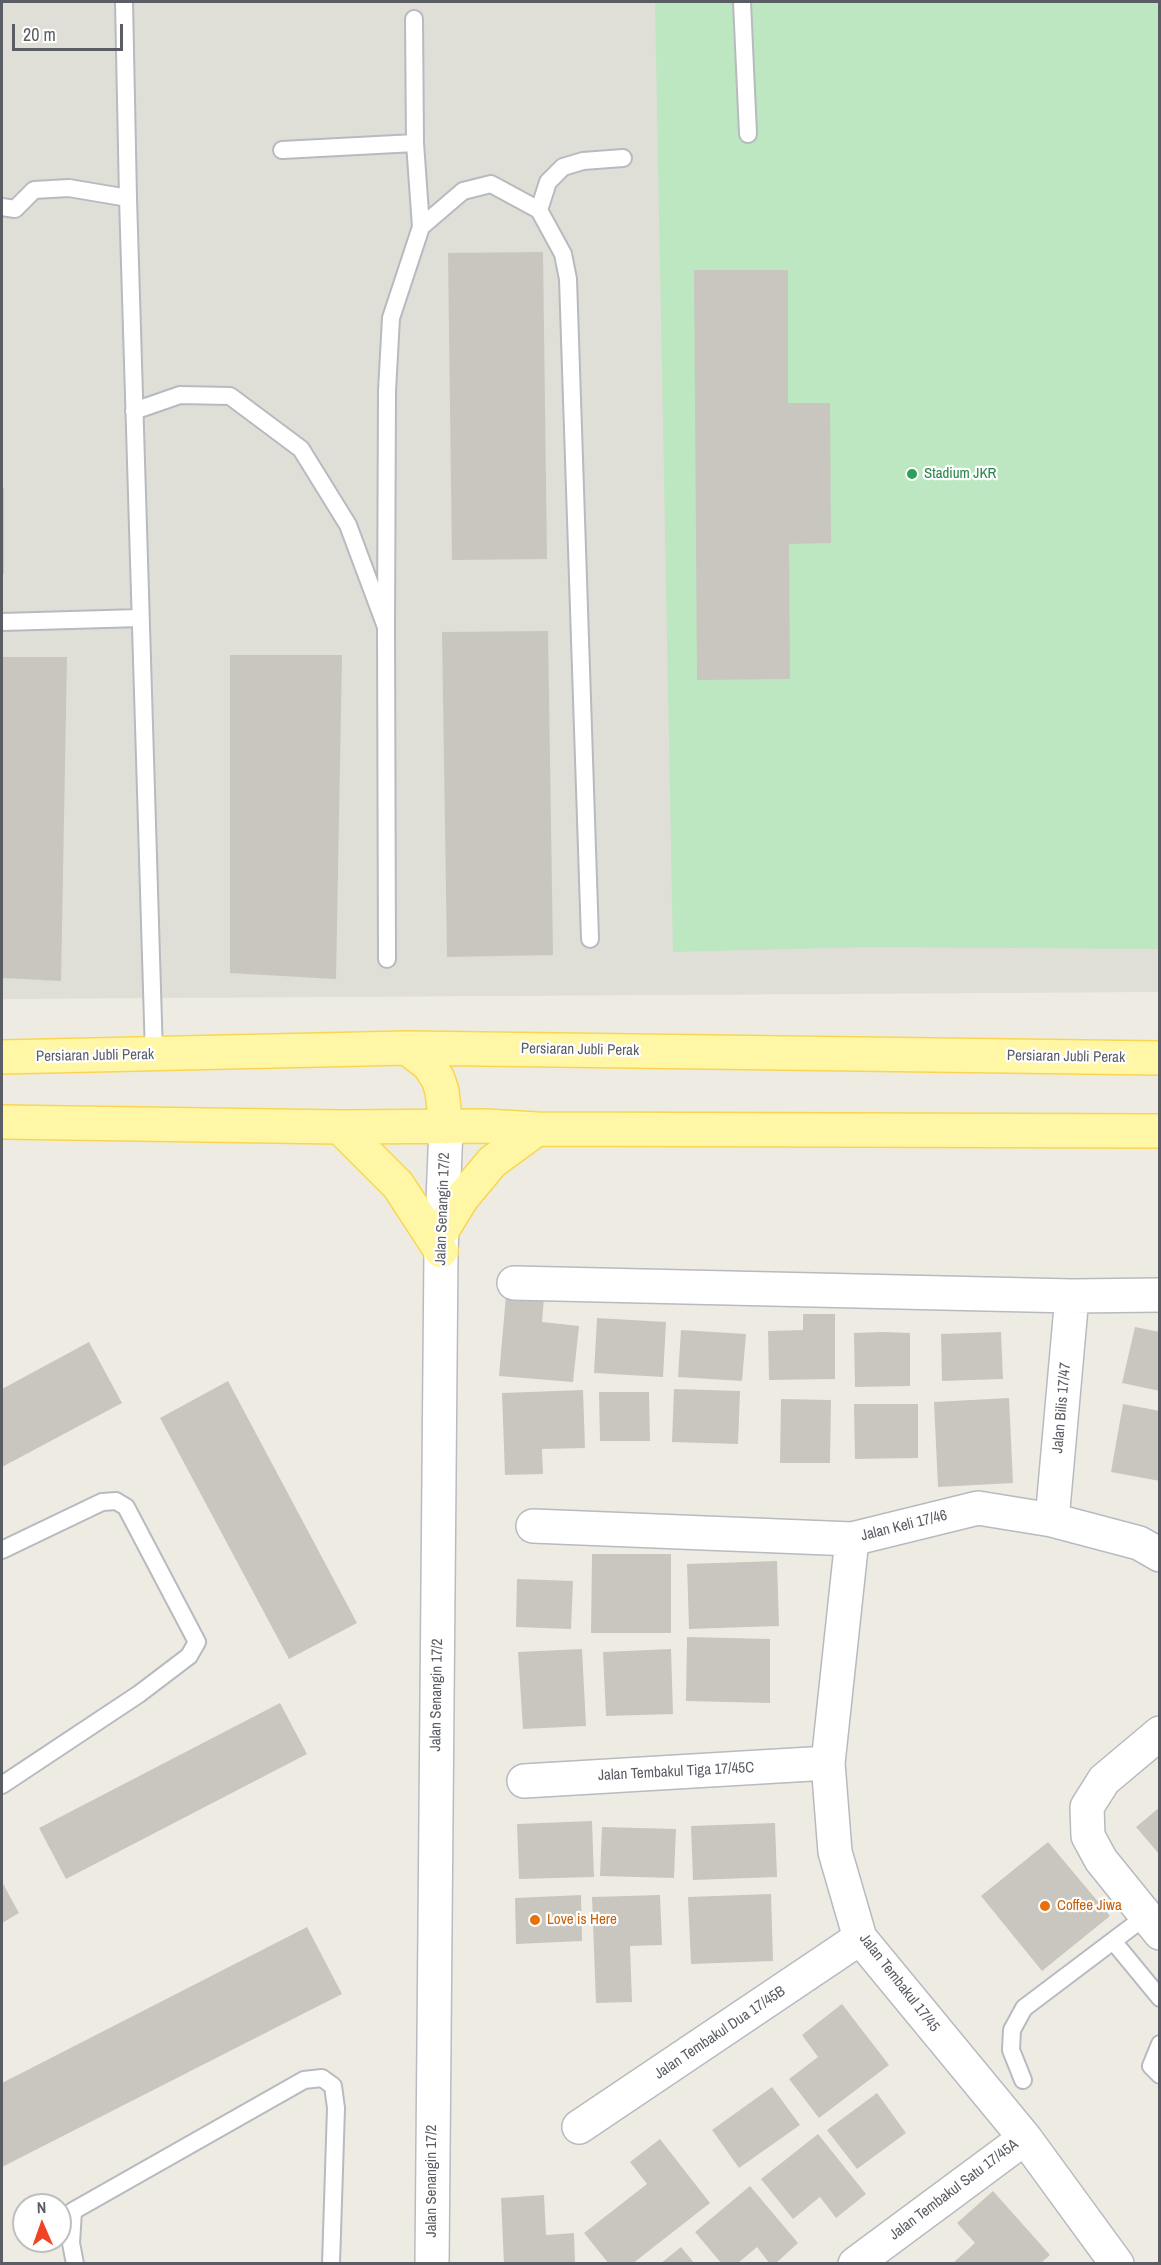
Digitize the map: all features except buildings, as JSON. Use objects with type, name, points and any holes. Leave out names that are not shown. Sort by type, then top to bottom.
[{"type":"main road","name":"Persiaran Jubli Perak","points":[[2,1057],[407,1048],[1160,1058]]},
{"type":"main road","points":[[407,1048],[429,1065],[438,1079],[442,1091],[446,1127]]},
{"type":"main road","points":[[2,1122],[537,1129],[1160,1131]]},
{"type":"main road","points":[[340,1127],[398,1185],[442,1240],[462,1198],[492,1162],[537,1129]]},
{"type":"street","name":"Jalan Senangin 17/2","points":[[432,2264],[442,1240],[446,1127]]},
{"type":"street","points":[[514,1283],[1072,1296],[1160,1295]]},
{"type":"street","name":"Jalan Bilis 17/47","points":[[1052,1520],[1072,1296]]},
{"type":"street","name":"Jalan Keli 17/46","points":[[533,1526],[852,1539],[978,1508],[1052,1520],[1139,1543],[1160,1555]]},
{"type":"street","name":"Jalan Tembakul 17/45","points":[[852,1539],[828,1763],[835,1852],[860,1938],[1025,2138],[1117,2264]]},
{"type":"street","points":[[1153,1924],[1097,1852],[1088,1836],[1087,1807],[1104,1780],[1160,1733]]},
{"type":"street","name":"Jalan Tembakul Tiga 17/45C","points":[[524,1781],[828,1763]]},
{"type":"street","name":"Jalan Tembakul Dua 17/45B","points":[[579,2127],[860,1938]]},
{"type":"street","name":"Jalan Tembakul Satu 17/45A","points":[[855,2264],[1025,2138]]},
{"type":"lane","points":[[124,2],[154,1055]]},
{"type":"lane","points":[[742,2],[748,134]]},
{"type":"lane","points":[[387,958],[387,391],[391,318],[421,227],[416,143],[414,20]]},
{"type":"lane","points":[[282,150],[416,143]]},
{"type":"lane","points":[[539,210],[549,182],[563,167],[583,161],[623,158]]},
{"type":"lane","points":[[421,227],[463,191],[491,184],[539,210],[563,254],[568,279],[590,939]]},
{"type":"lane","points":[[2,207],[15,209],[34,190],[69,188],[128,198]]},
{"type":"lane","points":[[134,411],[180,395],[230,396],[301,449],[348,525],[386,627]]},
{"type":"lane","points":[[2,622],[140,618]]},
{"type":"lane","points":[[2,1550],[102,1502],[117,1501],[126,1508],[197,1642],[189,1656],[139,1694],[2,1785]]},
{"type":"lane","points":[[1023,2080],[1011,2050],[1012,2030],[1024,2008],[1113,1941],[1153,1924]]},
{"type":"lane","points":[[1113,1941],[1160,1998]]},
{"type":"lane","points":[[1160,2044],[1151,2066],[1160,2075]]},
{"type":"lane","points":[[75,2264],[71,2242],[73,2211],[304,2080],[322,2078],[333,2086],[336,2108],[331,2264]]},
{"type":"shaded area","points":[[2,2],[1159,2],[1159,992],[2,999]]},
{"type":"green space","name":"Stadium JKR","points":[[655,2],[1159,2],[1159,949],[870,947],[673,952]]},
{"type":"place","name":"Stadium JKR","points":[[912,474]]},
{"type":"place","name":"Coffee Jiwa","points":[[1045,1906]]},
{"type":"place","name":"Love is Here","points":[[535,1920]]}]
